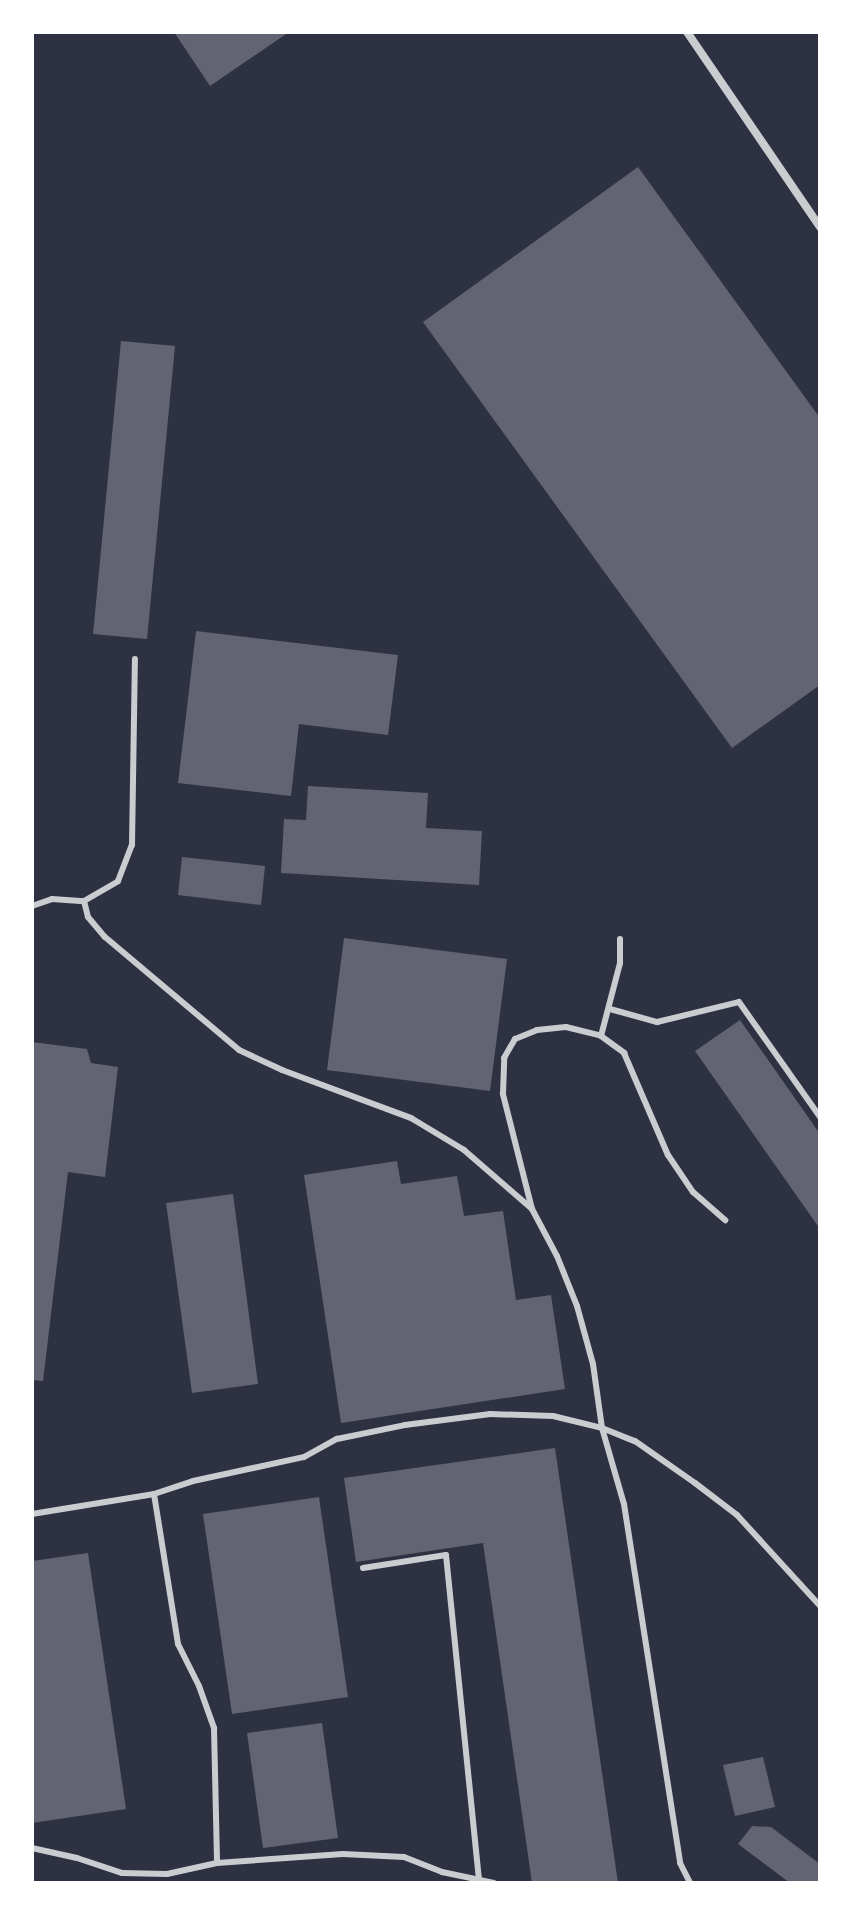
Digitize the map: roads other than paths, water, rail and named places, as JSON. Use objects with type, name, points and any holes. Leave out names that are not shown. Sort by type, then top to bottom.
[{"type":"street","points":[[687,32],[820,227]]},
{"type":"lane","points":[[32,906],[52,899],[84,901],[118,881],[132,845],[135,659]]},
{"type":"lane","points":[[84,901],[88,917],[105,937],[239,1050],[282,1070],[411,1118],[464,1150],[532,1209]]},
{"type":"lane","points":[[601,1036],[620,963],[620,939]]},
{"type":"lane","points":[[610,1009],[657,1022],[739,1002],[820,1117]]},
{"type":"lane","points":[[690,1883],[680,1863],[624,1504],[602,1428],[593,1364],[577,1306],[557,1256],[532,1209],[503,1094],[504,1058],[515,1039],[537,1030],[566,1027],[601,1036],[624,1053],[668,1155],[693,1192],[725,1220]]},
{"type":"lane","points":[[32,1514],[154,1494],[193,1481],[304,1457],[337,1439],[405,1425],[490,1414],[553,1416],[602,1428],[635,1441],[737,1515],[820,1606]]},
{"type":"lane","points":[[154,1494],[178,1644],[199,1686],[214,1728],[217,1863]]},
{"type":"lane","points":[[363,1568],[446,1555],[479,1880]]},
{"type":"lane","points":[[32,1848],[77,1858],[122,1873],[167,1874],[217,1863],[343,1854],[404,1857],[442,1872],[494,1883]]},
{"type":"lane","points":[[440,1883],[442,1872]]},
{"type":"lane","points":[[117,1883],[122,1873]]}]
